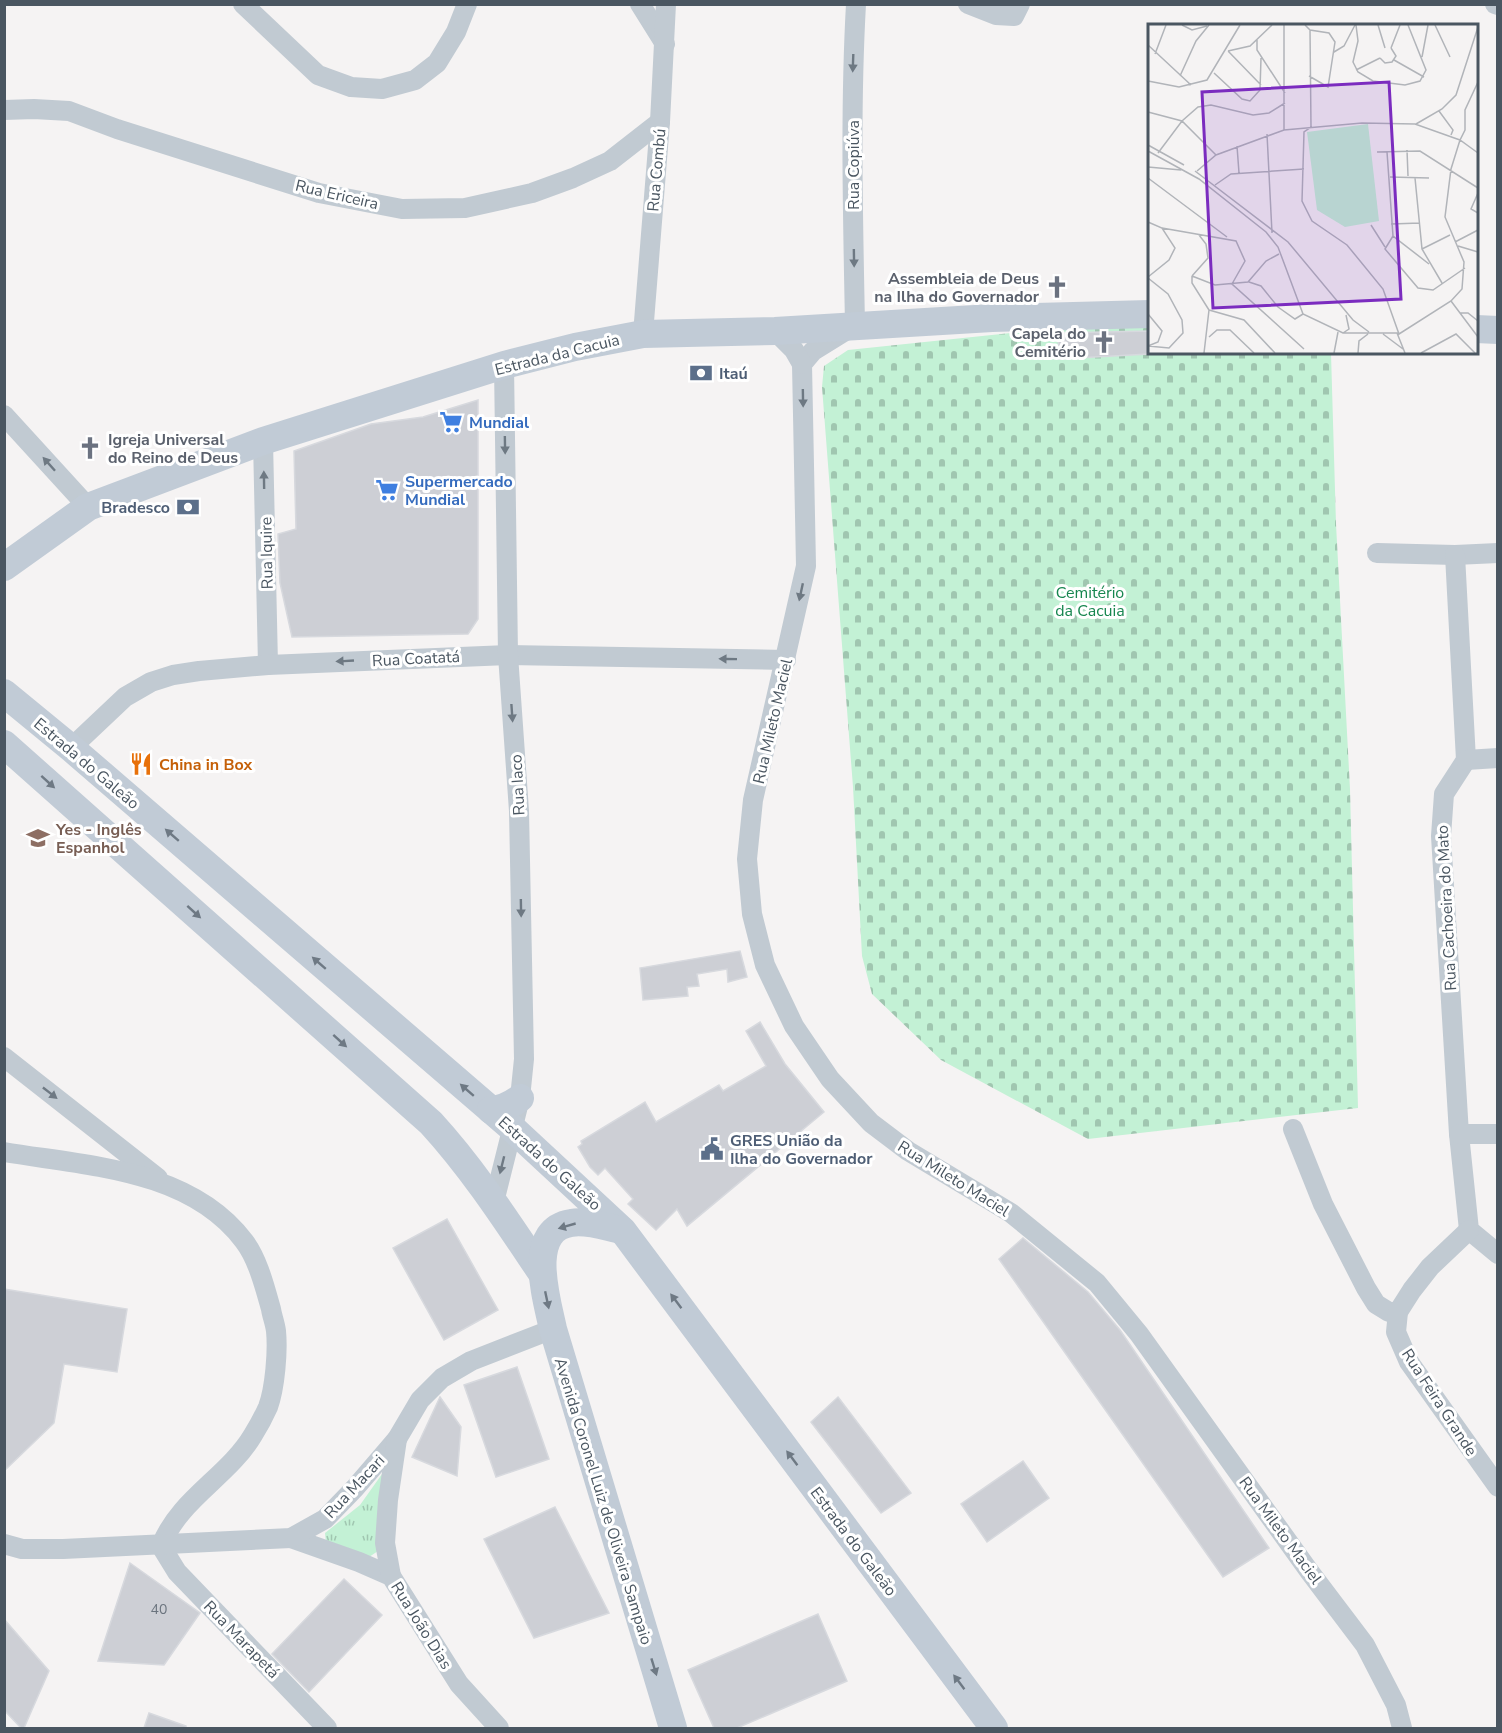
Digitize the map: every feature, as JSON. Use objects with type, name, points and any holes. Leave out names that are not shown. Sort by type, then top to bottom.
[{"type":"main road","name":"Estrada da Cacuia","points":[[4,567],[88,507],[263,441],[504,365],[575,347],[643,334],[775,331],[1052,316],[1148,314]]},
{"type":"main road","points":[[1478,328],[1497,330]]},
{"type":"main road","name":"Estrada do Galeão","points":[[10,708],[71,748],[502,1119],[624,1231],[994,1728]]},
{"type":"main road","points":[[4,744],[431,1123],[494,1202],[541,1272]]},
{"type":"main road","points":[[502,1119],[501,1109],[520,1098]]},
{"type":"main road","points":[[541,1272],[546,1241],[556,1229],[570,1223],[586,1223],[624,1231]]},
{"type":"main road","name":"Avenida Coronel Luiz de Oliveira Sampaio","points":[[541,1272],[553,1329],[673,1728]]},
{"type":"street","points":[[243,4],[318,75],[351,87],[382,89],[415,80],[437,63],[456,32],[467,4]]},
{"type":"street","points":[[640,4],[664,44]]},
{"type":"street","name":"Rua Combú","points":[[643,334],[660,122],[666,4]]},
{"type":"street","name":"Rua Copiúva","points":[[855,325],[853,77],[856,4]]},
{"type":"street","points":[[968,4],[996,15],[1014,16],[1020,4]]},
{"type":"street","name":"Rua Ericeira","points":[[4,110],[69,111],[117,129],[319,193],[402,209],[465,208],[532,194],[610,161],[660,122]]},
{"type":"street","points":[[775,331],[794,350],[802,364],[813,351],[855,325]]},
{"type":"street","name":"Rua Mileto Maciel","points":[[802,364],[806,566],[753,800],[747,859],[752,914],[765,965],[794,1026],[830,1079],[871,1123],[908,1151],[1011,1213],[1097,1283],[1139,1334],[1309,1571],[1365,1645],[1396,1705],[1402,1728]]},
{"type":"street","name":"Rua Iaco","points":[[504,365],[508,655],[519,811],[524,1059],[520,1098]]},
{"type":"street","points":[[4,415],[88,507]]},
{"type":"street","name":"Rua Iquire","points":[[263,441],[268,665]]},
{"type":"street","points":[[1377,553],[1455,555],[1497,553]]},
{"type":"street","points":[[1455,555],[1466,760],[1497,758]]},
{"type":"street","name":"Rua Coatatá","points":[[71,748],[125,697],[151,682],[173,675],[268,665],[508,655],[786,660]]},
{"type":"street","name":"Rua Cachoeira do Mato","points":[[1466,760],[1444,794],[1441,836],[1459,1134],[1469,1230]]},
{"type":"street","points":[[4,1057],[165,1184],[212,1208],[245,1242],[263,1281],[276,1330],[274,1370],[268,1407],[252,1437],[225,1471],[181,1511],[167,1529],[161,1546]]},
{"type":"street","points":[[494,1202],[502,1119]]},
{"type":"street","points":[[1293,1129],[1323,1204],[1366,1288],[1376,1304],[1389,1312],[1398,1312],[1430,1267],[1469,1230],[1497,1254]]},
{"type":"street","points":[[1459,1134],[1497,1134]]},
{"type":"street","points":[[4,1152],[111,1169],[165,1184]]},
{"type":"street","name":"Rua Feira Grande","points":[[1398,1312],[1396,1332],[1409,1362],[1497,1487]]},
{"type":"street","name":"Rua Macari","points":[[4,1544],[22,1549],[33,1549],[161,1546],[291,1538],[325,1519],[355,1488],[397,1439],[420,1400],[442,1378],[471,1361],[553,1329]]},
{"type":"street","points":[[391,1576],[385,1543],[388,1500],[397,1439]]},
{"type":"street","name":"Rua João Dias","points":[[291,1538],[391,1576],[459,1684],[499,1728]]},
{"type":"street","name":"Rua Marapetá","points":[[161,1546],[177,1572],[327,1728]]},
{"type":"green space","name":"Cemitério da Cacuia","points":[[1148,323],[1148,354],[1331,354],[1336,524],[1350,789],[1358,1108],[1088,1139],[941,1060],[872,994],[862,956],[853,787],[822,387],[824,366],[848,350],[1039,330]]},
{"type":"green space","points":[[382,1474],[384,1475],[378,1551],[369,1557],[326,1543],[325,1533],[360,1505]]},
{"type":"building","name":"Capela do Cemitério","points":[[1148,331],[1149,354],[1059,359],[1058,333]]},
{"type":"building","name":"Supermercado Mundial","points":[[478,400],[478,619],[468,634],[292,637],[280,583],[278,534],[296,529],[294,451],[371,424],[423,417]]},
{"type":"building","points":[[740,951],[747,977],[728,982],[727,969],[697,974],[699,986],[687,987],[688,996],[643,1000],[640,968]]},
{"type":"building","points":[[760,1022],[785,1064],[824,1112],[687,1226],[677,1209],[656,1230],[628,1204],[633,1199],[605,1168],[598,1175],[590,1167],[578,1147],[582,1144],[581,1141],[645,1102],[656,1122],[719,1085],[723,1091],[766,1066],[746,1031]]},
{"type":"building","points":[[447,1219],[498,1310],[444,1340],[393,1248]]},
{"type":"building","points":[[1023,1238],[1088,1292],[1120,1330],[1269,1548],[1223,1577],[999,1259]]},
{"type":"building","points":[[4,1289],[127,1309],[117,1372],[64,1364],[54,1423],[4,1471]]},
{"type":"building","points":[[517,1367],[549,1459],[496,1477],[464,1385]]},
{"type":"building","points":[[440,1397],[461,1427],[457,1476],[412,1457]]},
{"type":"building","points":[[838,1397],[911,1493],[881,1513],[811,1422]]},
{"type":"building","points":[[1023,1461],[1049,1498],[987,1542],[961,1504]]},
{"type":"building","points":[[555,1507],[609,1613],[534,1638],[484,1539]]},
{"type":"building","points":[[130,1563],[200,1613],[164,1665],[98,1661]]},
{"type":"building","points":[[344,1579],[382,1615],[309,1692],[272,1654]]},
{"type":"building","points":[[818,1614],[847,1681],[737,1728],[714,1728],[688,1670]]},
{"type":"building","points":[[4,1619],[49,1671],[24,1728],[21,1728],[4,1710]]},
{"type":"building","points":[[149,1713],[186,1726],[186,1728],[144,1728]]},
{"type":"place","name":"Assembleia de Deus na Ilha do Governador","points":[[1057,287]]},
{"type":"place","name":"Capela do Cemitério","points":[[1104,342]]},
{"type":"place","name":"Itaú","points":[[701,373]]},
{"type":"place","name":"Mundial","points":[[451,422]]},
{"type":"place","name":"Igreja Universal do Reino de Deus","points":[[90,448]]},
{"type":"place","name":"Supermercado Mundial","points":[[387,490]]},
{"type":"place","name":"Bradesco","points":[[188,507]]},
{"type":"place","name":"China in Box","points":[[141,764]]},
{"type":"place","name":"Yes - Inglês Espanhol","points":[[38,838]]},
{"type":"place","name":"GRES União da Ilha do Governador","points":[[712,1149]]}]
